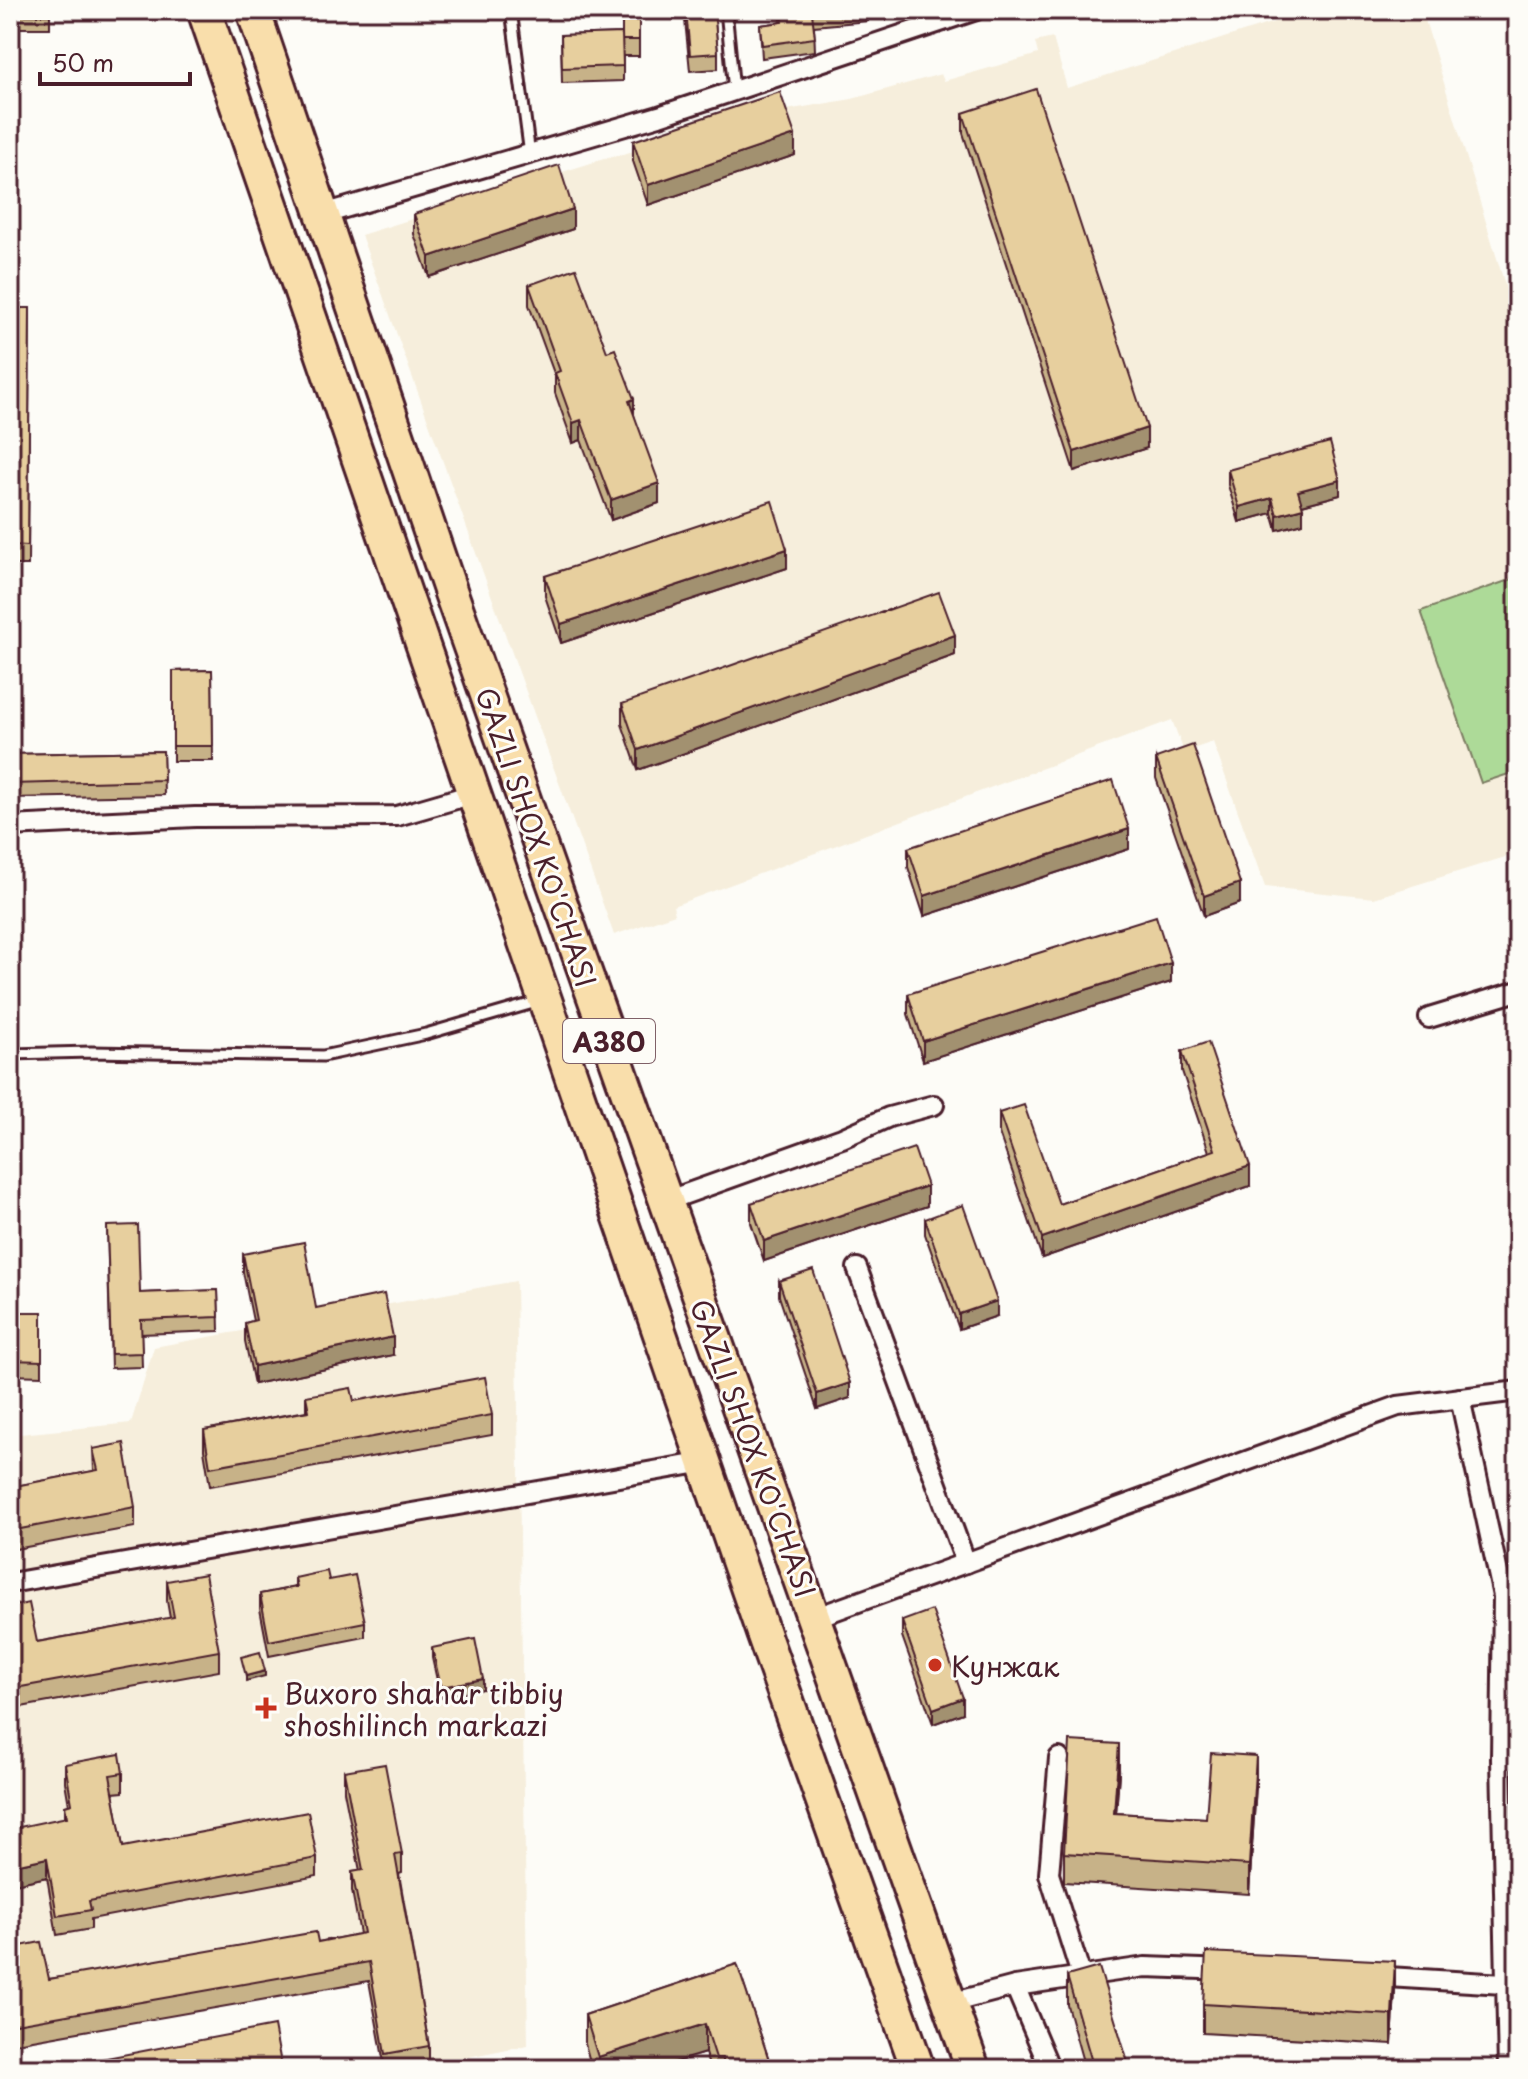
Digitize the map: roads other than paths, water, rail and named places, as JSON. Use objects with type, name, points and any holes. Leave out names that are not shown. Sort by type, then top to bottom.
[{"type":"highway","name":"GAZLI SHOX KO'CHASI","points":[[204,10],[473,794],[918,2069]]},
{"type":"highway","name":"GAZLI SHOX KO'CHASI","points":[[253,10],[451,593],[973,2069]]},
{"type":"street","points":[[324,214],[530,155],[976,10]]},
{"type":"street","points":[[10,826],[195,817],[397,816],[473,794]]},
{"type":"street","points":[[1429,1018],[1518,991]]},
{"type":"street","points":[[666,1201],[842,1138],[889,1117],[934,1105]]},
{"type":"street","points":[[857,1268],[966,1563]]},
{"type":"street","points":[[814,1618],[1398,1406],[1518,1391]]},
{"type":"street","points":[[1460,1398],[1503,1596],[1509,1759],[1504,1984],[1508,2069]]},
{"type":"street","points":[[10,1583],[705,1462]]},
{"type":"street","points":[[1059,1758],[1049,1874],[1081,1975]]},
{"type":"street","points":[[950,2003],[1015,1986],[1145,1967],[1251,1970]]},
{"type":"street","points":[[1356,1975],[1504,1984]]},
{"type":"street","points":[[1015,1986],[1050,2069]]},
{"type":"lane","points":[[511,10],[530,155]]},
{"type":"lane","points":[[726,10],[734,91]]},
{"type":"lane","points":[[10,1054],[91,1052],[323,1056],[426,1034],[545,1000]]},
{"type":"place","name":"Кунжак","points":[[935,1665]]},
{"type":"place","name":"Buxoro shahar tibbiy shoshilinch markazi","points":[[266,1708]]}]
